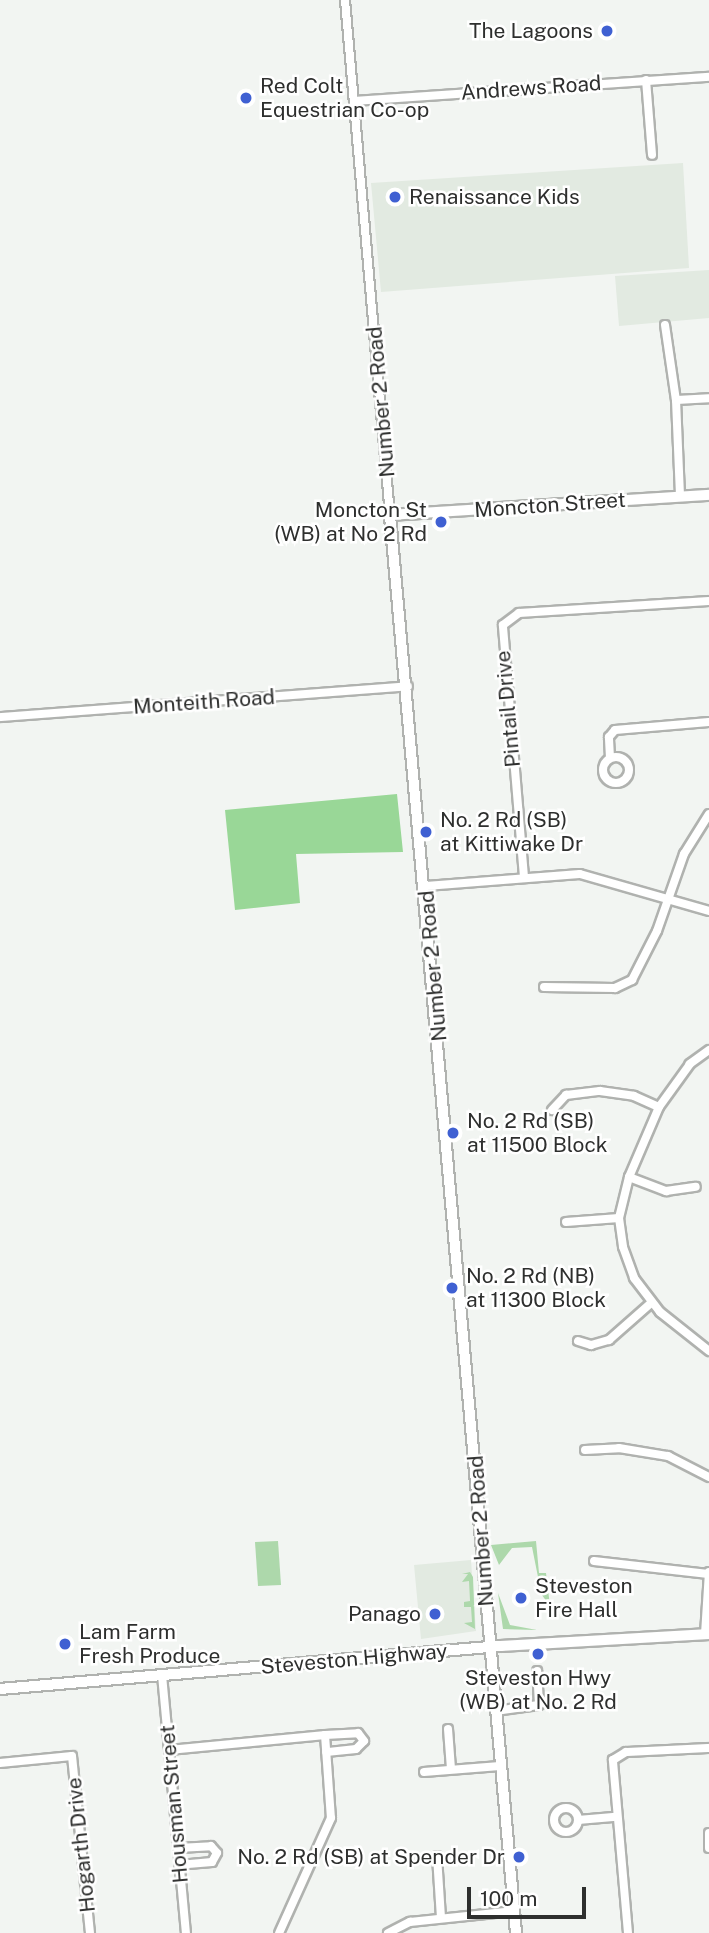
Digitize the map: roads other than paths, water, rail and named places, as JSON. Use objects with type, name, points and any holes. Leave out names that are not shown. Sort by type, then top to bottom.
[{"type":"street","name":"Number 2 Road","points":[[345,0],[426,886],[489,1647],[516,1933]]},
{"type":"street","name":"Andrews Road","points":[[354,101],[709,77]]},
{"type":"street","points":[[646,80],[652,155]]},
{"type":"street","points":[[665,325],[676,400],[680,497]]},
{"type":"street","points":[[676,400],[709,398]]},
{"type":"street","name":"Moncton Street","points":[[390,515],[709,495]]},
{"type":"street","name":"Pintail Drive","points":[[524,877],[503,625],[519,613],[709,601]]},
{"type":"street","name":"Monteith Road","points":[[0,718],[408,686]]},
{"type":"street","points":[[610,758],[609,737],[616,730],[709,722]]},
{"type":"street","points":[[544,987],[575,991],[629,983],[657,931],[684,854],[709,814]]},
{"type":"street","points":[[426,886],[524,877],[592,876],[709,911]]},
{"type":"street","points":[[709,1050],[690,1064],[659,1107],[629,1177],[620,1218],[627,1261],[651,1303],[709,1352]]},
{"type":"street","points":[[552,1110],[566,1095],[600,1091],[634,1096],[659,1107]]},
{"type":"street","points":[[629,1177],[666,1191],[696,1187]]},
{"type":"street","points":[[566,1222],[620,1218]]},
{"type":"street","points":[[578,1341],[592,1345],[608,1340],[651,1303]]},
{"type":"street","points":[[585,1450],[628,1449],[668,1456],[709,1477]]},
{"type":"street","points":[[594,1561],[709,1573],[707,1634]]},
{"type":"street","name":"Steveston Highway","points":[[0,1689],[489,1647],[707,1634]]},
{"type":"street","points":[[495,1711],[538,1707],[537,1671]]},
{"type":"street","name":"Housman Street","points":[[162,1675],[186,1933]]},
{"type":"street","points":[[447,1729],[451,1769]]},
{"type":"street","points":[[169,1749],[358,1733],[364,1741],[356,1749],[326,1752]]},
{"type":"street","points":[[279,1933],[328,1827],[325,1735]]},
{"type":"street","points":[[628,1933],[616,1817],[615,1758],[631,1752],[709,1748]]},
{"type":"street","name":"Hogarth Drive","points":[[0,1763],[72,1756],[90,1933]]},
{"type":"street","points":[[424,1772],[500,1766]]},
{"type":"street","points":[[578,1820],[616,1817]]},
{"type":"street","points":[[709,1833],[709,1848]]},
{"type":"street","points":[[178,1848],[211,1846],[217,1853],[212,1862],[180,1865]]},
{"type":"street","points":[[437,1856],[441,1918]]},
{"type":"street","points":[[388,1933],[410,1922],[514,1911]]},
{"type":"place","name":"The Lagoons","points":[[607,31]]},
{"type":"place","name":"Red Colt Equestrian Co-op","points":[[246,98]]},
{"type":"place","name":"Renaissance Kids","points":[[395,197]]},
{"type":"place","name":"Moncton St (WB) at No 2 Rd","points":[[441,522]]},
{"type":"place","name":"No. 2 Rd (SB) at Kittiwake Dr","points":[[426,832]]},
{"type":"place","name":"No. 2 Rd (SB) at 11500 Block","points":[[453,1133]]},
{"type":"place","name":"No. 2 Rd (NB) at 11300 Block","points":[[452,1288]]},
{"type":"place","name":"Steveston Fire Hall","points":[[521,1598]]},
{"type":"place","name":"Panago","points":[[435,1614]]},
{"type":"place","name":"Lam Farm Fresh Produce","points":[[65,1644]]},
{"type":"place","name":"Steveston Hwy (WB) at No. 2 Rd","points":[[538,1654]]},
{"type":"place","name":"No. 2 Rd (SB) at Spender Dr","points":[[519,1857]]}]
